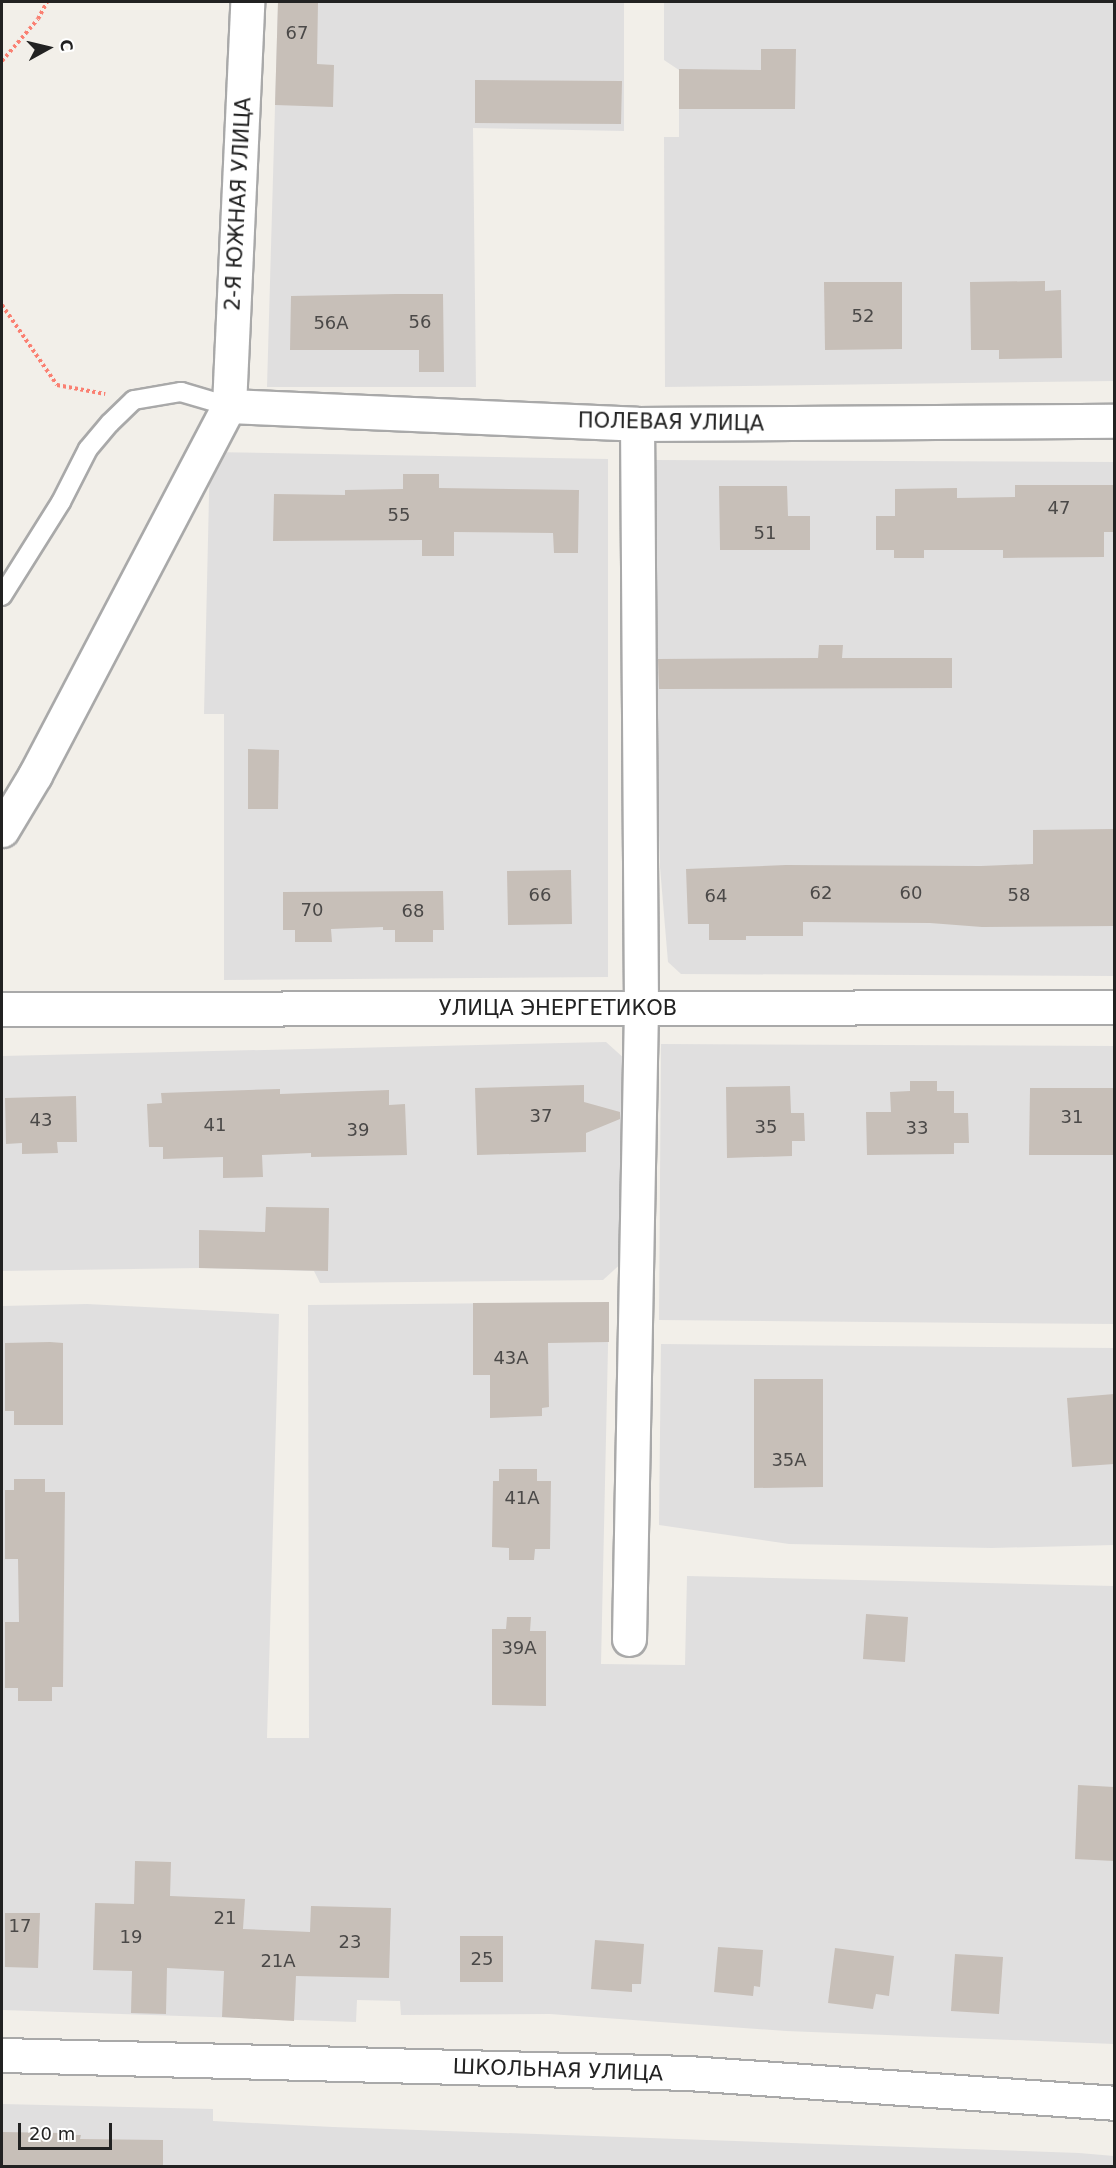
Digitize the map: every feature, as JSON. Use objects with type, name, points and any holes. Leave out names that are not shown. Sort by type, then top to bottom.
[{"type":"street","name":"2-Я ЮЖНАЯ УЛИЦА","points":[[229,406],[247,2]]},
{"type":"street","name":"ПОЛЕВАЯ УЛИЦА","points":[[229,406],[637,424],[1114,421]]},
{"type":"street","points":[[2,830],[35,775],[229,406]]},
{"type":"street","points":[[629,1639],[641,1007],[637,424]]},
{"type":"street","name":"УЛИЦА ЭНЕРГЕТИКОВ","points":[[2,1009],[1114,1007]]},
{"type":"street","name":"ШКОЛЬНАЯ УЛИЦА","points":[[2,2055],[688,2073],[1114,2103]]},
{"type":"lane","points":[[2,596],[61,502],[88,449],[110,423],[135,400],[181,392],[229,406]]},
{"type":"path","points":[[2,60],[38,19],[47,2]]},
{"type":"path","points":[[2,305],[57,385],[135,400]]},
{"type":"shaded area","points":[[278,2],[624,2],[624,131],[473,128],[476,387],[267,387]]},
{"type":"shaded area","points":[[664,2],[1114,2],[1114,381],[665,387],[664,137],[679,137],[679,70],[664,60]]},
{"type":"shaded area","points":[[210,452],[608,459],[608,977],[224,980],[224,714],[204,714]]},
{"type":"shaded area","points":[[654,460],[1114,462],[1114,976],[681,974],[668,962],[660,867],[655,692]]},
{"type":"shaded area","points":[[606,1042],[626,1060],[625,1260],[603,1280],[320,1283],[314,1271],[199,1268],[2,1271],[2,1056]]},
{"type":"shaded area","points":[[661,1044],[1114,1046],[1114,1324],[659,1320]]},
{"type":"shaded area","points":[[609,1302],[601,1664],[685,1665],[687,1576],[1114,1586],[1114,2044],[786,2031],[550,2014],[401,2015],[400,2001],[357,2000],[356,2022],[2,2010],[2,1306],[87,1304],[279,1314],[267,1738],[309,1738],[308,1305]]},
{"type":"shaded area","points":[[661,1344],[1114,1348],[1114,1545],[992,1548],[789,1544],[659,1525]]},
{"type":"shaded area","points":[[2,2104],[213,2109],[213,2121],[333,2127],[1079,2153],[1114,2156],[1114,2166],[2,2166]]},
{"type":"building","points":[[278,2],[318,2],[317,64],[334,65],[333,107],[275,105]]},
{"type":"building","points":[[761,49],[796,49],[795,109],[679,109],[679,69],[761,70]]},
{"type":"building","points":[[475,80],[622,81],[621,124],[475,123]]},
{"type":"building","points":[[1045,281],[1045,291],[1061,290],[1062,358],[999,359],[999,350],[971,350],[970,282]]},
{"type":"building","points":[[824,282],[902,282],[902,349],[825,350]]},
{"type":"building","points":[[443,294],[444,372],[419,372],[419,350],[290,350],[291,296]]},
{"type":"building","points":[[403,474],[439,474],[439,488],[579,490],[578,553],[554,553],[553,533],[454,532],[454,556],[422,556],[422,540],[273,541],[274,494],[345,495],[345,490],[403,489]]},
{"type":"building","points":[[1015,485],[1114,485],[1114,532],[1104,532],[1104,557],[1003,558],[1003,550],[924,550],[924,558],[894,558],[894,550],[876,550],[876,516],[895,516],[895,489],[957,488],[957,498],[1015,497]]},
{"type":"building","points":[[719,486],[787,486],[788,516],[810,516],[810,550],[720,550]]},
{"type":"building","points":[[819,645],[843,645],[842,658],[952,658],[952,688],[659,689],[658,659],[818,658]]},
{"type":"building","points":[[248,749],[279,750],[278,809],[248,809]]},
{"type":"building","points":[[1114,829],[1114,926],[982,927],[930,923],[803,922],[803,936],[746,936],[746,940],[709,940],[709,924],[688,924],[686,869],[786,865],[1033,864],[1033,830]]},
{"type":"building","points":[[571,870],[572,924],[508,925],[507,871]]},
{"type":"building","points":[[443,891],[444,930],[433,930],[433,942],[395,942],[395,930],[383,930],[383,927],[331,929],[332,942],[295,942],[295,930],[283,930],[283,892]]},
{"type":"building","points":[[910,1081],[937,1081],[937,1091],[954,1091],[954,1113],[968,1113],[969,1143],[954,1143],[954,1154],[867,1155],[866,1112],[891,1112],[890,1092],[910,1091]]},
{"type":"building","points":[[584,1085],[584,1102],[620,1112],[620,1119],[586,1133],[586,1152],[477,1155],[475,1088]]},
{"type":"building","points":[[790,1086],[791,1113],[804,1113],[805,1141],[792,1141],[792,1156],[727,1158],[726,1087]]},
{"type":"building","points":[[1030,1088],[1114,1088],[1113,1155],[1029,1155]]},
{"type":"building","points":[[280,1089],[280,1094],[389,1090],[389,1105],[405,1104],[407,1155],[311,1157],[311,1153],[262,1155],[263,1177],[223,1178],[223,1157],[163,1159],[163,1147],[149,1147],[147,1104],[162,1103],[161,1093]]},
{"type":"building","points":[[76,1096],[77,1142],[57,1142],[58,1153],[22,1154],[22,1143],[6,1144],[5,1098]]},
{"type":"building","points":[[266,1207],[329,1208],[328,1271],[199,1268],[199,1230],[265,1232]]},
{"type":"building","points":[[609,1302],[609,1342],[548,1343],[549,1407],[542,1408],[542,1416],[490,1418],[490,1375],[473,1375],[473,1303]]},
{"type":"building","points":[[5,1343],[63,1343],[63,1425],[14,1425],[14,1411],[5,1411]]},
{"type":"building","points":[[754,1379],[823,1379],[823,1487],[754,1488]]},
{"type":"building","points":[[1114,1394],[1114,1464],[1072,1467],[1067,1398]]},
{"type":"building","points":[[499,1469],[537,1469],[537,1481],[551,1481],[550,1549],[535,1549],[534,1560],[509,1560],[509,1548],[492,1547],[493,1481],[499,1481]]},
{"type":"building","points":[[14,1479],[45,1479],[45,1492],[65,1492],[63,1687],[52,1687],[52,1701],[18,1701],[18,1688],[5,1688],[5,1622],[19,1622],[18,1559],[5,1559],[5,1490],[14,1490]]},
{"type":"building","points":[[866,1614],[908,1617],[905,1662],[863,1659]]},
{"type":"building","points":[[507,1617],[531,1617],[530,1631],[546,1631],[546,1706],[492,1705],[492,1629],[506,1629]]},
{"type":"building","points":[[1078,1785],[1114,1787],[1114,1861],[1075,1859]]},
{"type":"building","points":[[135,1861],[171,1862],[170,1896],[245,1899],[243,1929],[310,1932],[311,1906],[391,1908],[389,1978],[296,1976],[294,2021],[222,2017],[224,1971],[167,1968],[166,2014],[131,2013],[132,1971],[93,1970],[95,1903],[134,1904]]},
{"type":"building","points":[[5,1913],[40,1913],[38,1968],[5,1967]]},
{"type":"building","points":[[460,1936],[503,1936],[503,1982],[460,1982]]},
{"type":"building","points":[[595,1940],[644,1944],[641,1984],[632,1984],[632,1992],[591,1989]]},
{"type":"building","points":[[718,1947],[763,1950],[760,1987],[754,1986],[753,1996],[714,1992]]},
{"type":"building","points":[[835,1948],[894,1956],[889,1996],[876,1994],[873,2009],[828,2003]]},
{"type":"building","points":[[955,1954],[1003,1957],[999,2014],[951,2011]]},
{"type":"building","points":[[2,2132],[64,2133],[64,2135],[81,2135],[80,2139],[163,2140],[163,2166],[2,2166]]}]
